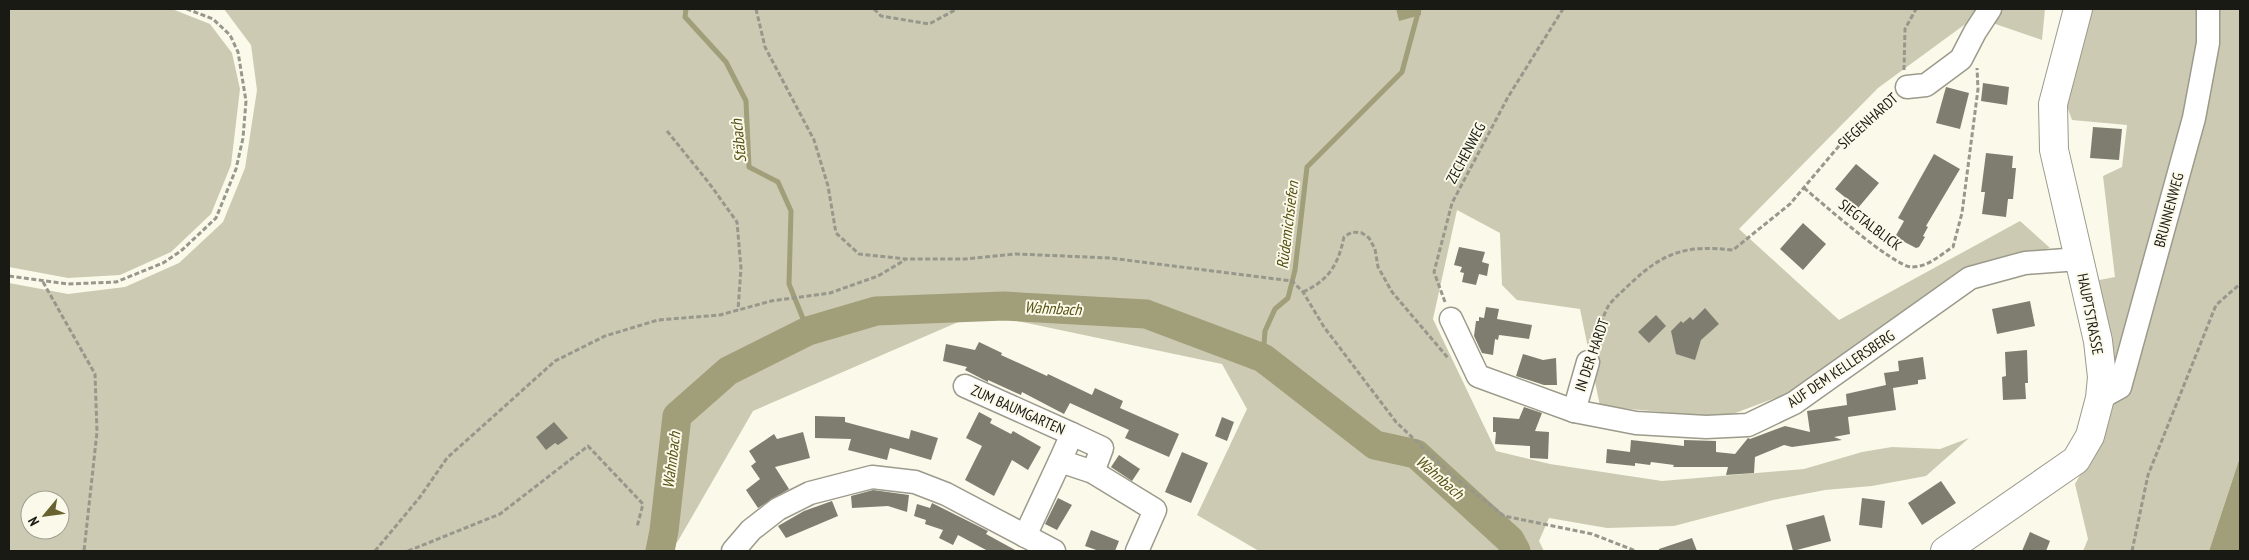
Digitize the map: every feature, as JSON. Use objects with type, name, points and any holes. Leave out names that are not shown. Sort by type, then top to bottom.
[{"type":"main road","name":"HAUPTSTRASSE","points":[[1945,551],[2076,460],[2090,436],[2100,398],[2102,378],[2098,341],[2054,150],[2053,104],[2078,9]]},
{"type":"street","name":"SIEGENHARDT","points":[[1907,87],[1926,85],[1961,59],[1974,32],[1990,9]]},
{"type":"street","name":"BRUNNENWEG","points":[[2100,398],[2120,387],[2194,118],[2208,43],[2208,9]]},
{"type":"street","name":"AUF DEM KELLERSBERG","points":[[1451,319],[1478,376],[1574,412],[1636,423],[1706,427],[1748,424],[1794,403],[1838,374],[1970,278],[2025,263],[2079,259]]},
{"type":"street","name":"IN DER HARDT","points":[[1574,412],[1588,362]]},
{"type":"street","name":"ZUM BAUMGARTEN","points":[[965,386],[1102,448],[1093,472]]},
{"type":"street","name":"ZUM BAUMGARTEN","points":[[1025,536],[1072,434]]},
{"type":"street","name":"ZUM BAUMGARTEN","points":[[1060,461],[1093,472],[1155,510],[1137,551]]},
{"type":"street","points":[[733,551],[751,530],[778,509],[810,493],[872,477],[915,482],[946,494],[1054,551]]},
{"type":"path","points":[[9,276],[68,284],[116,282],[163,263],[181,251],[216,218],[236,169],[243,138],[246,101],[238,52],[230,35],[212,19],[187,9]]},
{"type":"path","points":[[756,9],[765,47],[814,140],[828,186],[836,233],[859,254],[906,259],[965,259],[1016,254],[1110,258],[1292,281],[1303,292],[1324,327],[1396,422],[1452,475],[1504,516],[1592,534],[1636,551]]},
{"type":"path","points":[[874,9],[882,16],[929,24],[957,9]]},
{"type":"path","name":"ZECHENWEG","points":[[1451,319],[1434,272],[1452,203],[1508,97],[1563,9]]},
{"type":"path","points":[[1907,87],[1904,73],[1905,29],[1916,9]]},
{"type":"path","name":"SIEGTALBLICK","points":[[1804,188],[1884,252],[1910,267],[1926,265],[1952,247],[1962,212],[1978,89],[1974,32]]},
{"type":"path","name":"SIEGENHARDT","points":[[1790,204],[1844,140],[1907,87]]},
{"type":"path","points":[[667,131],[709,182],[737,222],[741,268],[738,310]]},
{"type":"path","name":"IN DER HARDT","points":[[1588,362],[1609,306],[1649,266],[1670,255],[1693,248],[1706,247],[1733,250],[1790,204]]},
{"type":"path","points":[[1303,292],[1318,285],[1332,271],[1341,253],[1344,237],[1352,232],[1362,233],[1369,238],[1375,249],[1378,267],[1392,292],[1452,362]]},
{"type":"path","points":[[375,551],[420,497],[447,458],[555,361],[605,336],[658,320],[720,315],[770,301],[830,293],[878,276],[906,259]]},
{"type":"path","points":[[43,282],[95,374],[97,432],[84,551]]},
{"type":"path","points":[[2132,551],[2148,475],[2216,305],[2240,284]]},
{"type":"path","points":[[408,551],[500,514],[588,446],[643,504],[637,527]]},
{"type":"shaded area","points":[[9,9],[172,9],[210,24],[232,53],[240,89],[231,165],[211,214],[171,252],[120,275],[68,278],[9,267]]},
{"type":"shaded area","points":[[224,9],[1396,9],[1399,20],[1421,15],[1421,9],[2045,9],[2042,40],[1975,17],[1878,88],[1739,229],[1839,320],[2020,221],[2050,248],[1969,268],[1789,393],[1722,418],[1600,406],[1580,309],[1517,300],[1502,285],[1500,233],[1457,210],[1433,319],[1496,451],[1550,464],[1662,481],[1804,469],[1862,452],[1892,447],[1940,449],[1969,438],[1926,476],[1872,486],[1825,490],[1773,500],[1674,526],[1607,528],[1549,518],[1539,541],[1544,551],[1259,551],[1197,515],[1247,409],[1222,364],[979,313],[753,411],[678,541],[669,551],[9,551],[9,283],[68,294],[125,287],[179,263],[223,222],[245,168],[257,90],[251,45]]},
{"type":"shaded area","points":[[1396,9],[1421,9],[1421,15],[1399,21]]},
{"type":"shaded area","points":[[2088,9],[2240,9],[2240,457],[2209,551],[2083,551],[2088,539],[2075,484],[2101,438],[2094,281],[2115,277],[2103,176],[2122,167],[2127,125],[2072,120],[2064,98]]},
{"type":"shaded area","points":[[2240,457],[2240,551],[2209,551]]},
{"type":"building","points":[[1983,83],[2009,87],[2007,105],[1981,101]]},
{"type":"building","points":[[1946,87],[1969,93],[1960,129],[1936,123]]},
{"type":"building","points":[[2093,127],[2122,129],[2119,160],[2090,158]]},
{"type":"building","points":[[1986,153],[2013,156],[2012,168],[2016,168],[2013,199],[2008,199],[2006,217],[1982,214],[1985,192],[1981,192]]},
{"type":"building","points":[[1934,154],[1960,169],[1926,226],[1928,227],[1923,236],[1925,237],[1919,247],[1916,248],[1895,237],[1904,221],[1898,218]]},
{"type":"building","points":[[1856,164],[1879,183],[1858,208],[1835,189]]},
{"type":"building","points":[[1803,223],[1826,244],[1803,270],[1780,249]]},
{"type":"building","points":[[1459,247],[1485,252],[1482,262],[1489,264],[1487,276],[1479,274],[1476,285],[1462,282],[1464,273],[1460,272],[1462,267],[1454,265]]},
{"type":"building","points":[[2030,301],[2035,326],[1997,334],[1992,309]]},
{"type":"building","points":[[1486,307],[1499,309],[1497,319],[1532,325],[1529,339],[1499,335],[1498,340],[1495,339],[1493,355],[1482,353],[1474,336],[1476,321],[1479,321],[1479,317],[1484,318]]},
{"type":"building","points":[[1705,308],[1719,324],[1701,340],[1695,360],[1676,354],[1671,331],[1681,321],[1683,323],[1690,317],[1693,320]]},
{"type":"building","points":[[1656,315],[1666,326],[1649,343],[1638,332]]},
{"type":"building","points":[[979,342],[1002,353],[1001,355],[1047,376],[1048,374],[1092,395],[1095,388],[1123,401],[1120,408],[1179,434],[1169,457],[1125,438],[1129,430],[1070,403],[1064,414],[1022,392],[1021,395],[988,380],[988,382],[965,370],[967,367],[943,361],[946,344],[975,350]]},
{"type":"building","points":[[2027,350],[2028,383],[2025,383],[2026,399],[2003,400],[2002,377],[2006,376],[2005,352]]},
{"type":"building","points":[[1523,354],[1543,360],[1556,358],[1557,385],[1544,385],[1516,376]]},
{"type":"building","points":[[1923,357],[1926,379],[1918,380],[1918,384],[1893,388],[1896,410],[1848,417],[1850,434],[1834,437],[1842,440],[1792,447],[1784,445],[1755,457],[1754,473],[1726,475],[1728,467],[1673,467],[1674,465],[1651,462],[1650,465],[1635,463],[1635,466],[1606,463],[1607,449],[1630,452],[1631,440],[1684,446],[1684,440],[1716,441],[1716,452],[1735,454],[1748,438],[1750,439],[1785,426],[1810,432],[1807,411],[1847,405],[1846,394],[1886,385],[1884,373],[1899,371],[1898,361]]},
{"type":"building","points":[[1524,407],[1542,413],[1535,431],[1549,432],[1548,459],[1530,458],[1530,446],[1495,444],[1496,432],[1493,432],[1493,417],[1519,419]]},
{"type":"building","points":[[979,412],[992,419],[990,423],[1011,434],[1013,431],[1041,447],[1028,470],[1012,460],[994,496],[965,480],[982,446],[966,438]]},
{"type":"building","points":[[815,416],[845,417],[845,422],[909,439],[911,430],[938,438],[931,460],[890,448],[887,460],[848,450],[851,439],[815,438]]},
{"type":"building","points":[[1222,417],[1234,422],[1227,441],[1215,436]]},
{"type":"building","points":[[554,422],[568,438],[558,445],[555,443],[546,450],[536,437]]},
{"type":"building","points":[[803,432],[810,458],[775,467],[789,489],[758,508],[746,490],[760,479],[751,466],[756,462],[749,451],[774,434],[777,439]]},
{"type":"building","points":[[1182,452],[1208,463],[1191,503],[1165,492]]},
{"type":"building","points":[[1119,455],[1140,469],[1132,481],[1111,467]]},
{"type":"building","points":[[1941,481],[1956,503],[1922,525],[1908,503]]},
{"type":"building","points":[[873,490],[909,495],[907,512],[888,506],[852,508],[851,496]]},
{"type":"building","points":[[1058,498],[1072,505],[1057,530],[1045,524]]},
{"type":"building","points":[[1862,498],[1885,501],[1882,528],[1859,525]]},
{"type":"building","points":[[832,501],[838,516],[786,538],[778,526],[804,511]]},
{"type":"building","points":[[932,503],[988,531],[986,534],[1017,551],[988,551],[958,535],[953,545],[939,538],[943,530],[925,524],[926,520],[914,516],[917,504],[930,508]]},
{"type":"building","points":[[1824,515],[1831,541],[1793,551],[1786,525]]},
{"type":"building","points":[[1091,530],[1119,541],[1115,551],[1099,551],[1085,546]]},
{"type":"building","points":[[2030,532],[2050,541],[2046,551],[2022,551]]},
{"type":"building","points":[[1692,538],[1697,551],[1659,551],[1659,549]]},
{"type":"waterway","name":"Stäbach","points":[[686,9],[685,17],[726,62],[746,101],[749,167],[778,182],[791,211],[789,284],[808,331]]},
{"type":"waterway","name":"Rüdemichsiefen","points":[[1263,358],[1265,331],[1275,309],[1288,298],[1295,270],[1307,167],[1402,72],[1419,9]]},
{"type":"waterway","name":"Wahnbach","points":[[660,551],[677,416],[728,371],[808,331],[876,311],[1004,306],[1146,314],[1263,358],[1375,445],[1416,454],[1510,540],[1516,551]]}]
